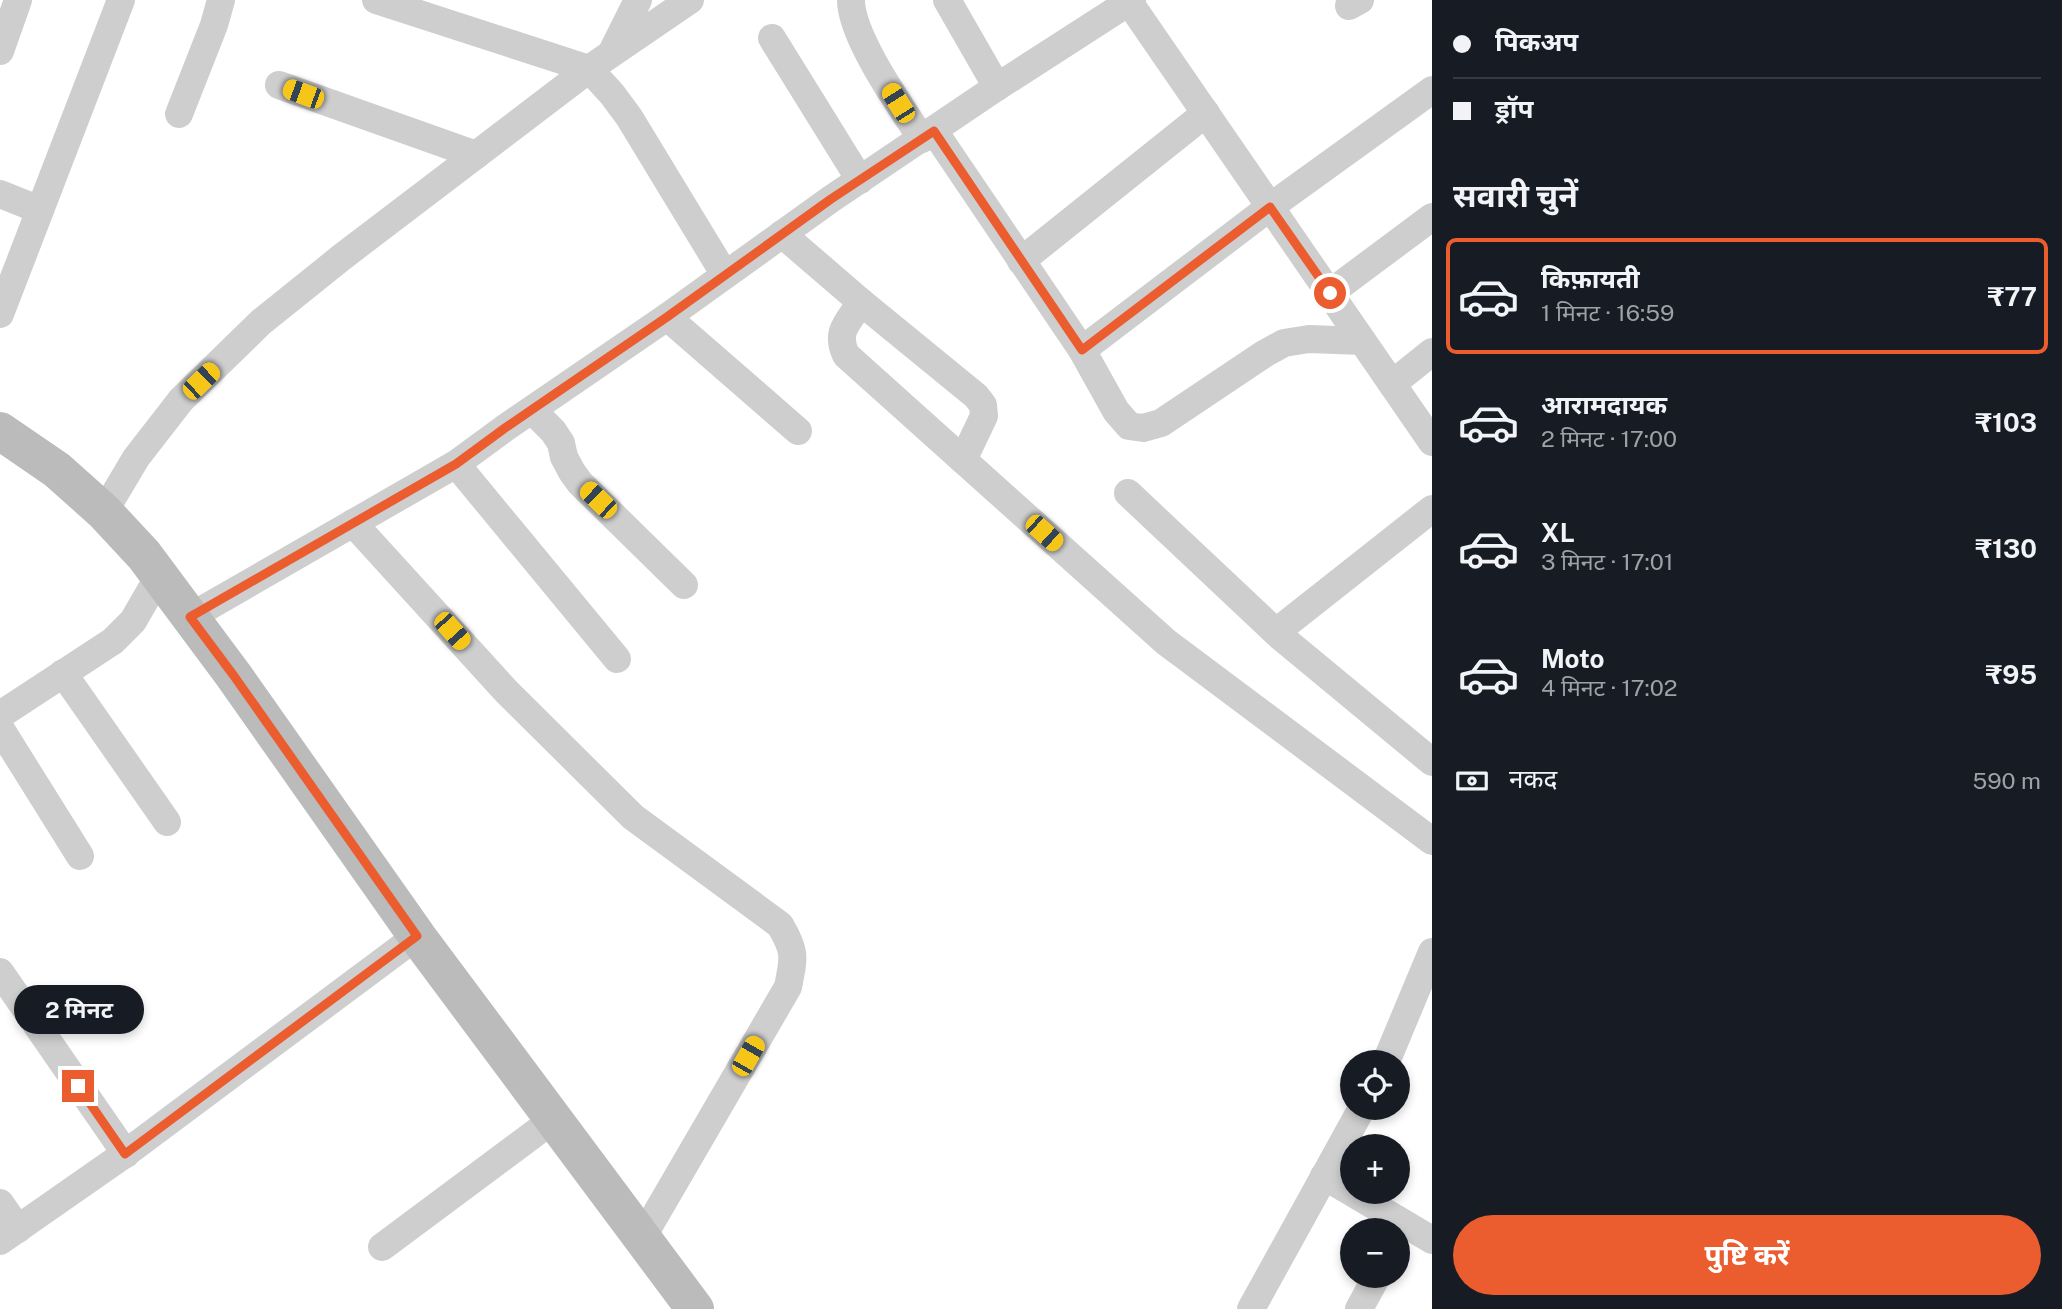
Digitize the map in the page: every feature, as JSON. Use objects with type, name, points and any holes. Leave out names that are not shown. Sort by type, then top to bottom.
[{"type":"street","points":[[0,51],[18,0]]},
{"type":"street","points":[[0,314],[121,0]]},
{"type":"street","points":[[178,114],[214,25],[221,0]]},
{"type":"street","points":[[376,0],[407,5],[600,62]]},
{"type":"street","points":[[600,62],[638,0]]},
{"type":"street","points":[[104,512],[136,458],[181,400],[261,322],[476,155],[600,62],[690,0]]},
{"type":"street","points":[[850,0],[857,28],[887,85],[928,135],[1021,261],[1082,350],[1116,411],[1129,426],[1143,428],[1161,423],[1284,343],[1309,339],[1362,341]]},
{"type":"street","points":[[947,0],[997,87]]},
{"type":"street","points":[[190,617],[456,464],[860,180],[1131,1],[1432,442]]},
{"type":"street","points":[[772,38],[860,180]]},
{"type":"street","points":[[600,62],[612,94],[629,117],[725,275]]},
{"type":"street","points":[[279,85],[476,155]]},
{"type":"street","points":[[1082,350],[1270,207],[1432,90]]},
{"type":"street","points":[[1021,261],[1206,113]]},
{"type":"street","points":[[0,194],[40,210]]},
{"type":"street","points":[[1330,293],[1432,218]]},
{"type":"street","points":[[782,234],[984,405],[984,416],[963,460]]},
{"type":"street","points":[[861,302],[841,333],[840,343],[846,355],[1166,642],[1432,841]]},
{"type":"street","points":[[667,317],[798,431]]},
{"type":"street","points":[[1392,384],[1432,352]]},
{"type":"street","points":[[532,410],[553,430],[580,483],[684,585]]},
{"type":"street","points":[[0,431],[57,470],[104,512],[144,555],[234,676],[417,936],[695,1309]]},
{"type":"street","points":[[456,464],[617,659]]},
{"type":"street","points":[[1128,493],[1276,632],[1432,762]]},
{"type":"street","points":[[1276,632],[1432,509]]},
{"type":"street","points":[[353,523],[506,691],[633,817],[780,925],[791,943],[794,958],[788,987],[642,1238]]},
{"type":"street","points":[[0,715],[113,641],[133,621],[159,576]]},
{"type":"street","points":[[63,673],[167,822]]},
{"type":"street","points":[[0,728],[80,856]]},
{"type":"street","points":[[0,1203],[9,1235],[125,1154],[417,936]]},
{"type":"street","points":[[1391,1050],[1432,952]]},
{"type":"street","points":[[0,972],[125,1154]]},
{"type":"street","points":[[382,1247],[554,1119]]},
{"type":"street","points":[[1251,1309],[1355,1120]]},
{"type":"street","points":[[1324,1176],[1384,1218]]},
{"type":"street","points":[[1410,1233],[1432,1240]]},
{"type":"street","points":[[1359,1309],[1370,1288]]},
{"type":"route","points":[[78,1086],[125,1154],[417,936],[190,617],[456,464],[831,199],[934,131],[1082,350],[1270,207],[1330,293]]}]
